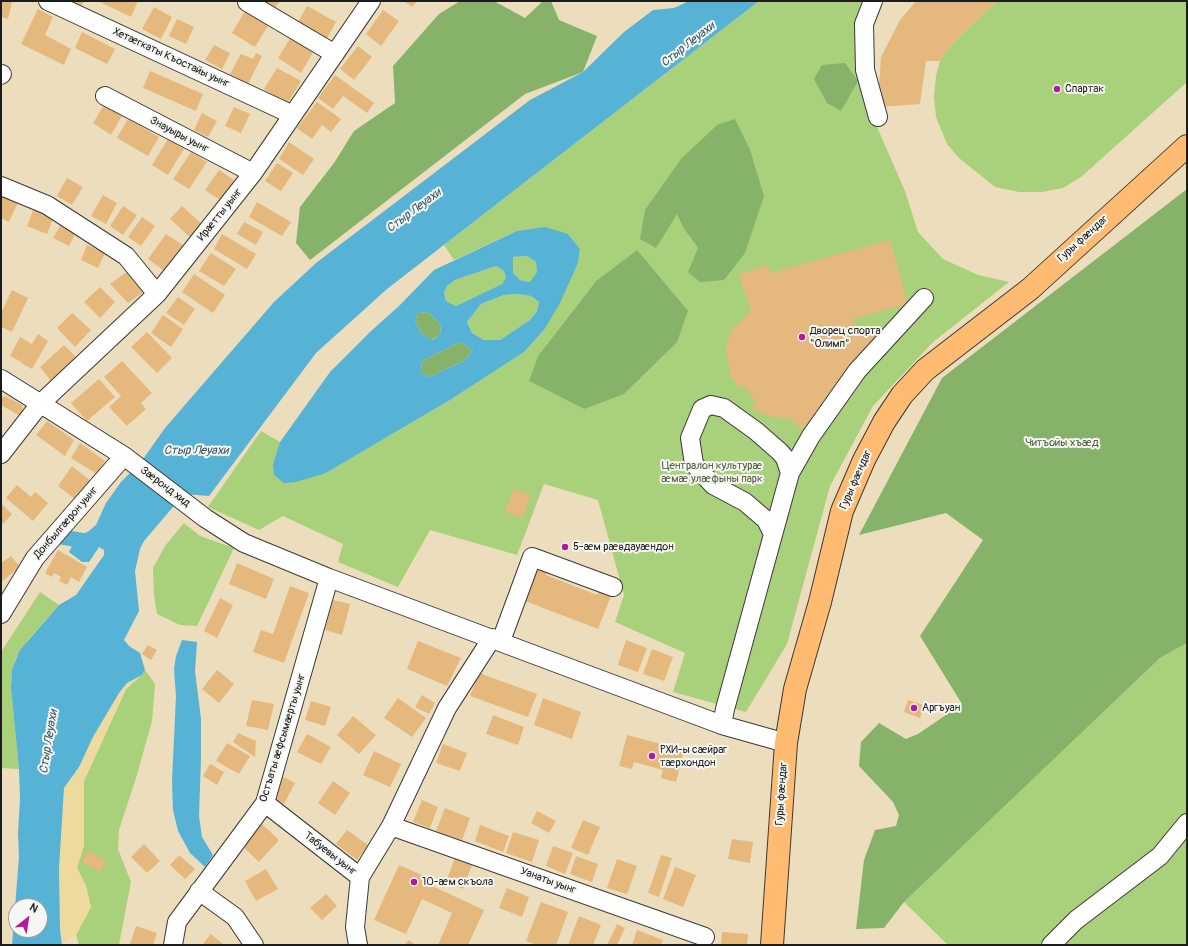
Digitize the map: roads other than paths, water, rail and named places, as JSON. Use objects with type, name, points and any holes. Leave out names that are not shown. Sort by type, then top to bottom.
[{"type":"main road","name":"Гуры фӕндаг","points":[[772,945],[786,743],[795,689],[820,602],[842,511],[864,460],[884,422],[902,394],[925,370],[1030,288],[1187,146]]},
{"type":"street","name":"Хетæгкаты Къостайы уынг","points":[[48,1],[293,116]]},
{"type":"street","name":"Ирæтты уынг","points":[[1,454],[40,404],[157,294],[253,173],[371,1]]},
{"type":"street","points":[[873,1],[864,24],[865,70],[878,116]]},
{"type":"street","points":[[247,2],[335,54]]},
{"type":"street","name":"Знауыры уынг","points":[[105,96],[253,173]]},
{"type":"street","points":[[1,186],[47,205],[126,256],[157,294]]},
{"type":"street","points":[[722,725],[724,709],[790,473],[811,436],[857,371],[924,298]]},
{"type":"street","name":"Зæронд хид","points":[[1,379],[124,456],[206,518],[244,543],[330,578],[722,725],[786,743]]},
{"type":"street","points":[[773,534],[766,520],[745,502],[713,484],[694,464],[690,438],[702,409],[711,405],[724,408],[756,431],[785,458],[790,473]]},
{"type":"street","name":"Донбылгæрон уынг","points":[[1,614],[35,558],[124,456]]},
{"type":"street","points":[[360,877],[391,826],[447,708],[497,640],[532,557],[613,587]]},
{"type":"street","name":"Остъаты æфсымæрты уынг","points":[[173,945],[177,922],[265,803],[330,578]]},
{"type":"street","name":"Табуевы уынг","points":[[265,803],[360,877],[355,927],[358,945]]},
{"type":"street","points":[[1051,945],[1076,920],[1160,856],[1187,823]]},
{"type":"street","name":"Уанаты уынг","points":[[391,826],[704,937]]},
{"type":"street","points":[[199,891],[235,917],[254,945]]},
{"type":"water","name":"Стыр Леуахи","points":[[689,1],[759,1],[387,289],[316,353],[209,496],[184,494],[144,541],[140,549],[135,571],[139,611],[124,640],[129,646],[140,653],[145,670],[142,675],[127,683],[119,693],[93,737],[79,767],[64,788],[59,869],[60,929],[62,945],[12,945],[13,938],[48,938],[48,898],[16,898],[19,857],[18,832],[20,800],[19,769],[11,688],[12,669],[20,650],[59,605],[76,595],[104,555],[104,550],[99,547],[89,562],[82,562],[69,552],[73,544],[96,525],[106,503],[121,482],[141,462],[165,428],[274,302],[316,263],[530,100],[583,72],[624,32],[653,10],[674,8]]},
{"type":"water","points":[[545,227],[568,234],[580,249],[578,263],[560,303],[544,330],[524,352],[450,400],[326,473],[296,482],[284,483],[274,475],[273,464],[280,442],[330,372],[434,270],[517,231]],"holes":[[[527,256],[536,262],[537,272],[530,282],[520,280],[513,273],[513,257]],[[496,266],[504,271],[506,278],[502,284],[456,306],[446,301],[444,293],[447,286],[455,280]],[[518,294],[531,296],[539,302],[537,311],[530,320],[500,340],[484,340],[472,333],[467,322],[481,304],[504,295]],[[428,312],[441,325],[440,335],[432,340],[422,334],[415,321],[418,313]],[[460,342],[473,350],[464,361],[429,377],[421,372],[422,361]]]},
{"type":"water","points":[[182,640],[197,642],[195,671],[201,719],[199,816],[202,837],[213,855],[205,867],[190,853],[178,831],[173,810],[172,781],[176,696],[174,669],[176,656]]},
{"type":"waterway","points":[[62,537],[85,541],[98,536]]},
{"type":"place","name":"Спартак","points":[[1057,89]]},
{"type":"place","name":"Дворец спорта \"Олимп\"","points":[[802,337]]},
{"type":"place","name":"5-æм рӕвдауӕндон","points":[[565,547]]},
{"type":"place","name":"Аргъуан","points":[[914,708]]},
{"type":"place","name":"РХИ-ы сæйраг тæрхондон","points":[[652,756]]},
{"type":"place","name":"10-æм скъола","points":[[414,882]]},
{"type":"park label","name":"Читъойы хъæд","points":[[1062,443]]},
{"type":"park label","name":"Централон культурæ æмæ улæфыны парк","points":[[712,472]]}]
